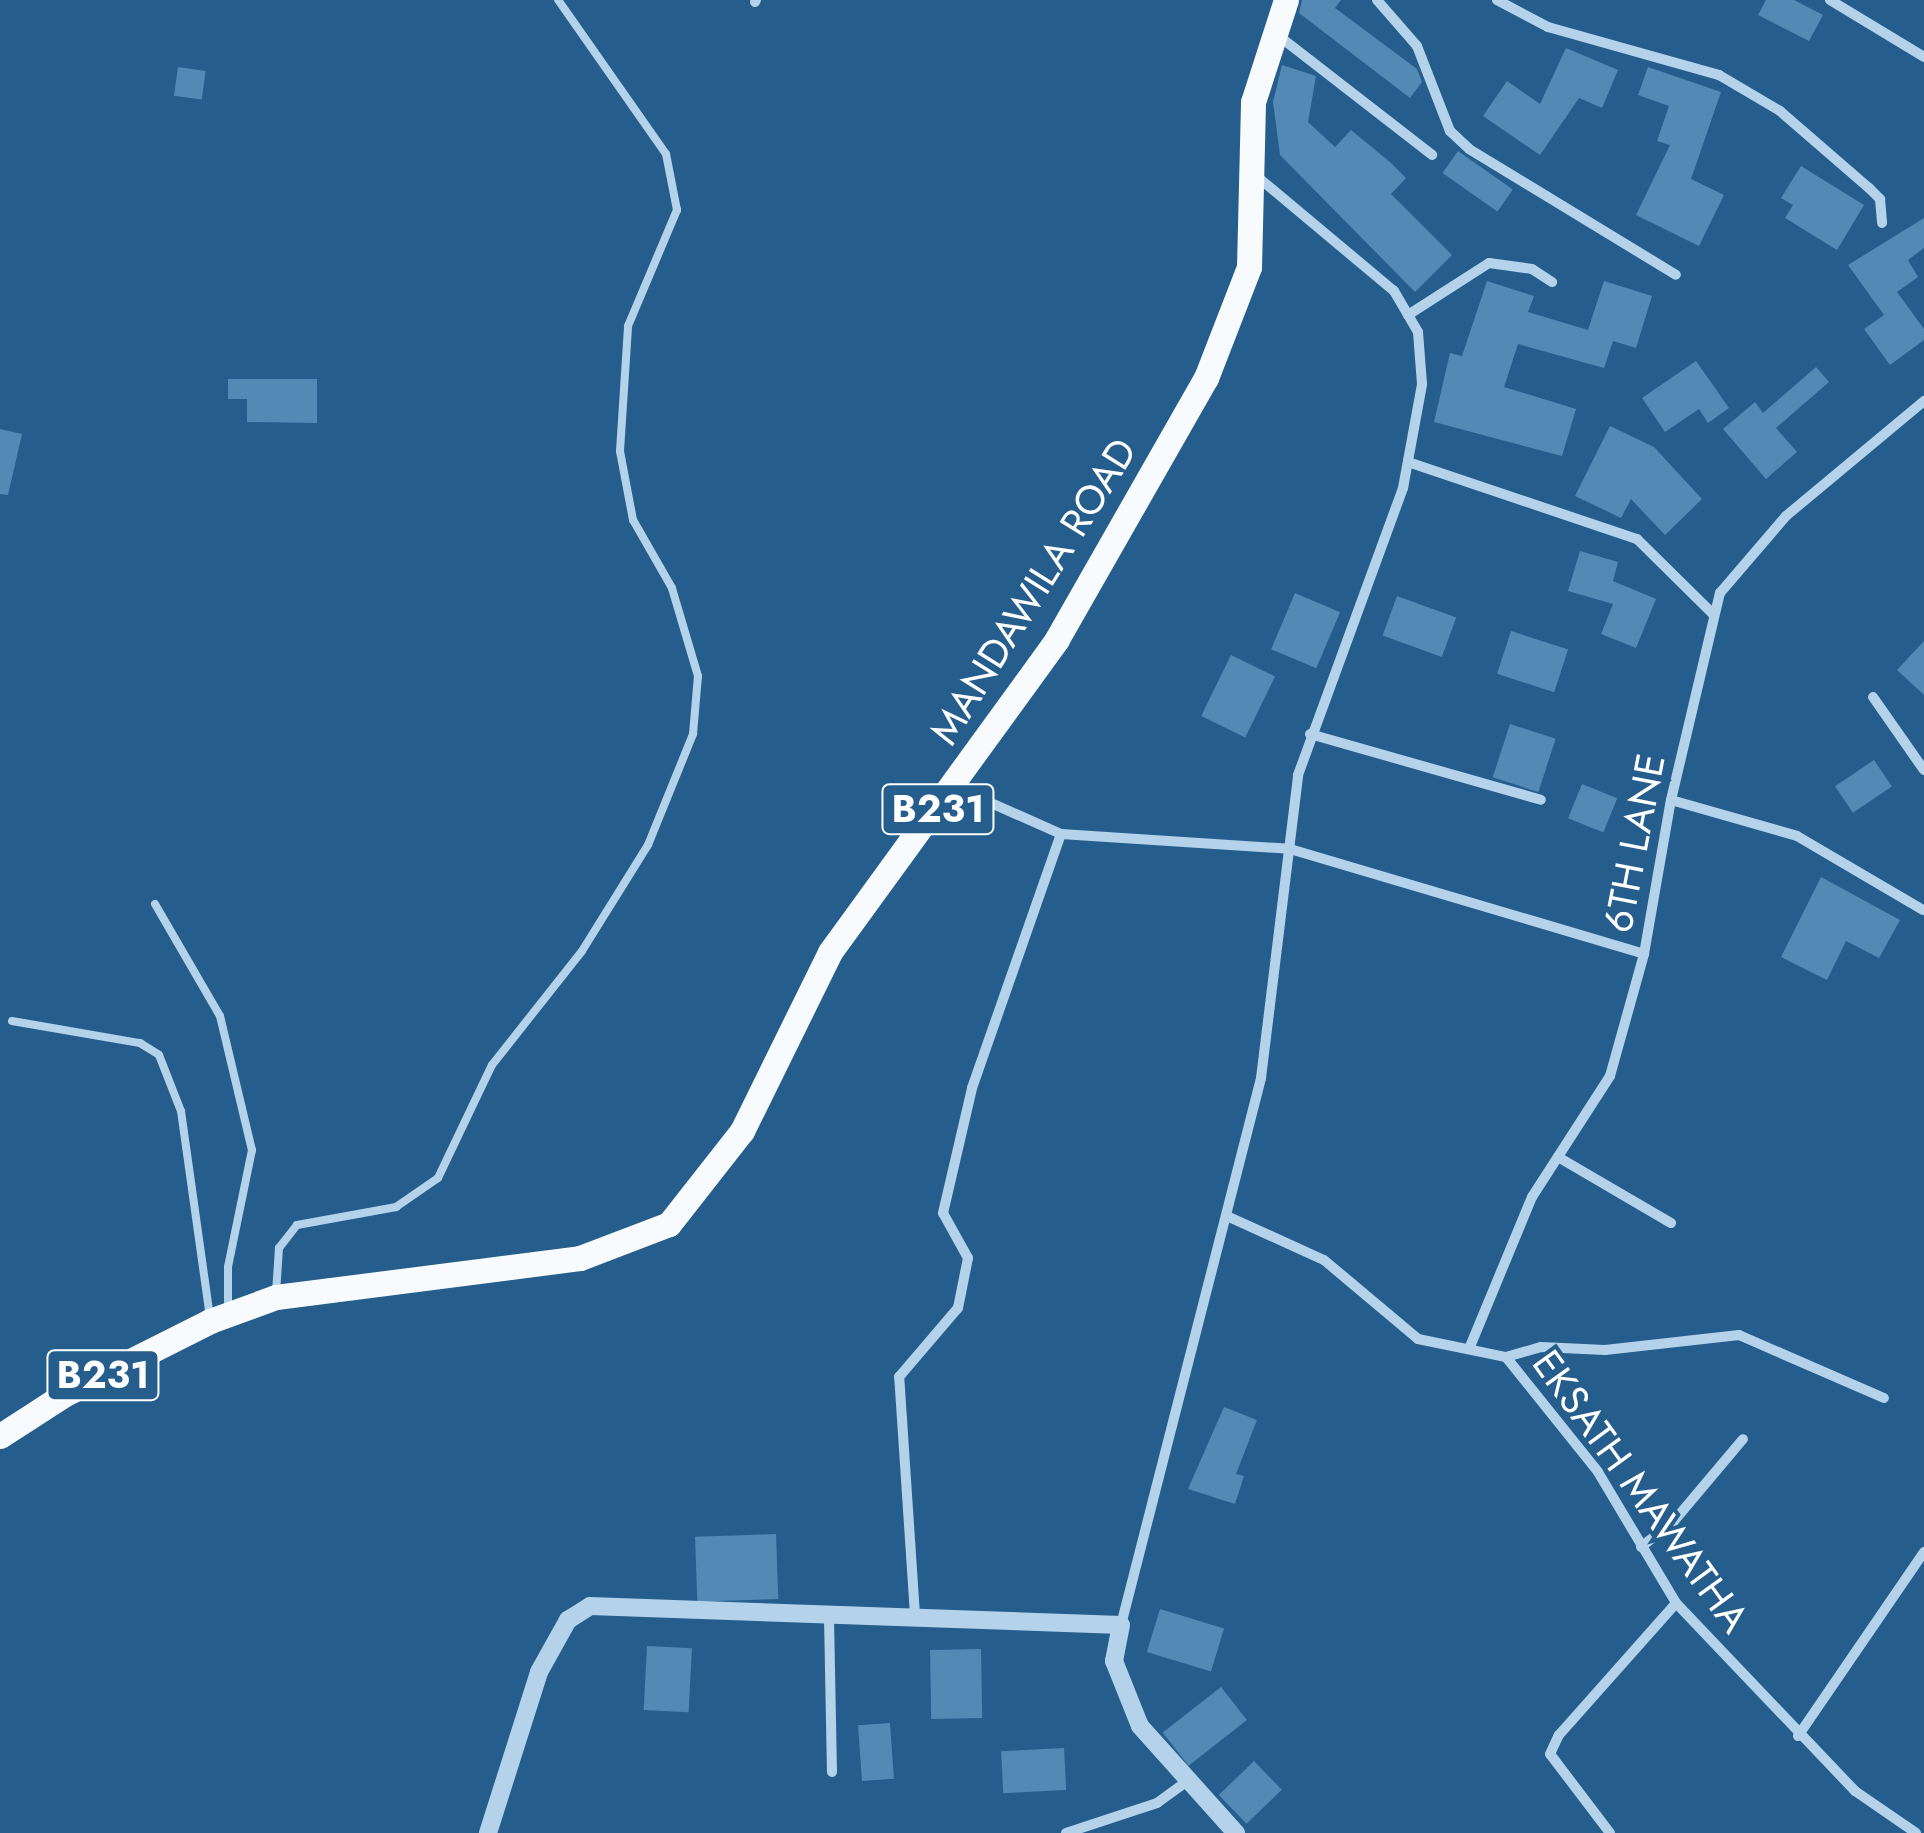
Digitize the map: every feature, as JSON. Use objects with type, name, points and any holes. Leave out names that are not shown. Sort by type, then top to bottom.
[{"type":"main road","name":"MANDAWILA ROAD","points":[[0,1436],[66,1394],[219,1317],[276,1297],[580,1258],[669,1224],[742,1132],[830,952],[955,787],[1058,639],[1206,378],[1249,267],[1253,102],[1286,0]]},
{"type":"street","points":[[1376,0],[1417,46],[1450,131],[1469,150],[1676,275]]},
{"type":"street","points":[[1497,0],[1548,27],[1734,84],[1780,110],[1880,199],[1882,222]]},
{"type":"street","points":[[1830,0],[1924,57]]},
{"type":"street","points":[[1273,32],[1432,155]]},
{"type":"street","points":[[1236,1833],[1186,1782],[1140,1726],[1114,1661],[1261,1078],[1298,774],[1310,734],[1377,570],[1408,462],[1422,384],[1418,332],[1394,290],[1251,172]]},
{"type":"street","points":[[1408,316],[1489,263],[1532,269],[1552,282]]},
{"type":"street","name":"6TH LANE","points":[[1469,1348],[1518,1228],[1610,1076],[1644,954],[1671,800],[1720,593],[1786,516],[1924,401]]},
{"type":"street","points":[[1408,462],[1637,540],[1713,614]]},
{"type":"street","points":[[1874,697],[1924,770]]},
{"type":"street","points":[[1310,734],[1541,800]]},
{"type":"street","points":[[955,787],[1061,834],[1290,849],[1644,954]]},
{"type":"street","points":[[1671,800],[1796,836],[1923,910]]},
{"type":"street","points":[[914,1615],[898,1378],[958,1308],[968,1258],[943,1214],[972,1088],[1061,834]]},
{"type":"street","points":[[1558,1157],[1671,1222]]},
{"type":"street","name":"EKSATH MAWATHA","points":[[1229,1217],[1324,1260],[1418,1339],[1506,1358],[1598,1472],[1676,1604],[1798,1736],[1855,1791],[1916,1833]]},
{"type":"street","points":[[1506,1358],[1541,1347],[1605,1350],[1739,1335],[1884,1398]]},
{"type":"street","points":[[1641,1547],[1674,1521],[1743,1439]]},
{"type":"street","points":[[1798,1736],[1924,1552]]},
{"type":"street","points":[[1610,1833],[1550,1754],[1558,1736],[1676,1604]]},
{"type":"street","points":[[488,1833],[539,1672],[568,1620],[590,1606],[1121,1625]]},
{"type":"street","points":[[829,1617],[832,1772]]},
{"type":"street","points":[[1066,1833],[1157,1803],[1186,1782]]},
{"type":"lane","points":[[276,1297],[280,1248],[297,1224],[396,1207],[438,1178],[492,1065],[582,952],[648,845],[693,734],[698,676],[672,588],[633,520],[620,451],[628,326],[678,210],[666,154],[558,0]]},
{"type":"lane","points":[[155,904],[220,1016],[252,1150],[219,1317]]},
{"type":"lane","points":[[12,1021],[140,1043],[159,1055],[181,1111],[219,1317]]},
{"type":"building","points":[[1302,0],[1341,0],[1335,8],[1417,69],[1422,82],[1410,98],[1299,13]]},
{"type":"building","points":[[1766,0],[1794,0],[1823,15],[1809,41],[1758,15]]},
{"type":"building","points":[[1566,48],[1618,70],[1602,108],[1579,98],[1540,155],[1483,116],[1507,81],[1540,104]]},
{"type":"building","points":[[1282,65],[1316,76],[1308,122],[1335,147],[1351,130],[1390,162],[1406,178],[1391,194],[1452,255],[1415,292],[1280,155],[1273,102]]},
{"type":"building","points":[[178,67],[206,71],[202,100],[174,96]]},
{"type":"building","points":[[1648,67],[1721,92],[1691,179],[1724,195],[1699,246],[1636,215],[1670,145],[1657,141],[1669,106],[1638,95]]},
{"type":"building","points":[[1458,151],[1513,189],[1497,212],[1443,173]]},
{"type":"building","points":[[1801,166],[1864,205],[1837,250],[1785,218],[1793,205],[1781,198]]},
{"type":"building","points":[[1924,218],[1924,248],[1908,260],[1918,277],[1897,292],[1924,329],[1924,340],[1890,365],[1864,329],[1884,315],[1848,265]]},
{"type":"building","points":[[1487,281],[1534,296],[1528,312],[1588,330],[1604,281],[1652,296],[1636,348],[1613,341],[1604,368],[1518,344],[1504,387],[1576,409],[1562,456],[1434,422],[1450,353],[1462,356]]},
{"type":"building","points":[[1696,361],[1729,408],[1708,423],[1699,409],[1665,432],[1642,398]]},
{"type":"building","points":[[1816,367],[1829,382],[1776,428],[1797,452],[1766,479],[1723,429],[1755,402],[1763,413]]},
{"type":"building","points":[[228,379],[317,379],[317,423],[247,422],[247,399],[228,399]]},
{"type":"building","points":[[1610,426],[1654,447],[1702,499],[1665,535],[1631,499],[1621,518],[1575,496]]},
{"type":"building","points":[[0,429],[22,434],[8,495],[0,494]]},
{"type":"building","points":[[1580,551],[1618,562],[1613,581],[1656,599],[1636,648],[1601,634],[1613,604],[1568,591]]},
{"type":"building","points":[[1295,593],[1340,612],[1316,668],[1271,649]]},
{"type":"building","points":[[1397,596],[1456,618],[1442,657],[1383,635]]},
{"type":"building","points":[[1511,631],[1568,650],[1554,692],[1497,674]]},
{"type":"building","points":[[1924,641],[1924,695],[1897,670]]},
{"type":"building","points":[[1231,655],[1275,676],[1245,738],[1201,716]]},
{"type":"building","points":[[1510,724],[1556,739],[1538,792],[1493,777]]},
{"type":"building","points":[[1874,760],[1892,787],[1853,813],[1835,786]]},
{"type":"building","points":[[1582,784],[1617,798],[1603,833],[1568,818]]},
{"type":"building","points":[[1821,877],[1900,920],[1879,958],[1846,941],[1827,980],[1781,957]]},
{"type":"building","points":[[1224,1407],[1257,1420],[1236,1474],[1244,1476],[1235,1504],[1188,1489]]},
{"type":"building","points":[[776,1534],[778,1599],[697,1602],[695,1537]]},
{"type":"building","points":[[1160,1609],[1224,1629],[1211,1672],[1147,1652]]},
{"type":"building","points":[[647,1646],[692,1648],[689,1712],[644,1710]]},
{"type":"building","points":[[981,1649],[982,1718],[931,1719],[930,1650]]},
{"type":"building","points":[[1221,1687],[1247,1720],[1189,1766],[1163,1733]]},
{"type":"building","points":[[890,1723],[894,1779],[862,1781],[858,1725]]},
{"type":"building","points":[[1064,1748],[1066,1790],[1003,1793],[1001,1751]]},
{"type":"building","points":[[1254,1761],[1282,1790],[1247,1824],[1219,1795]]}]
